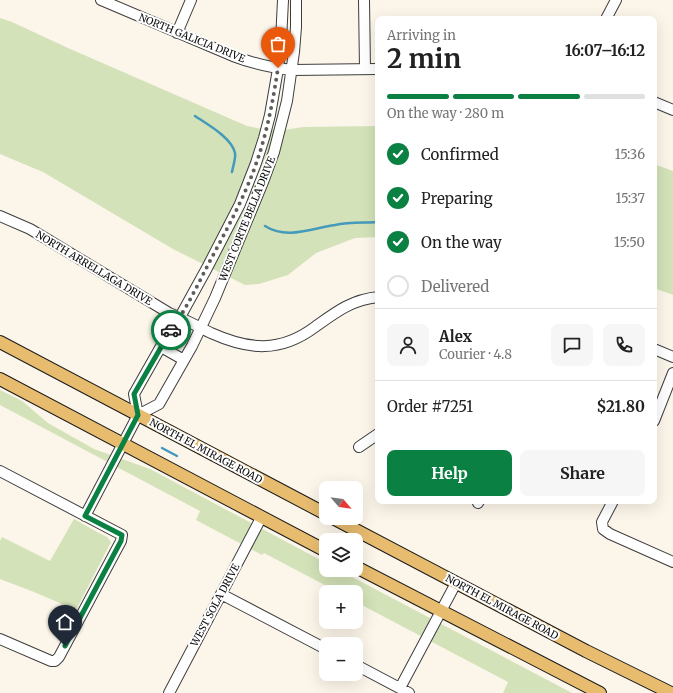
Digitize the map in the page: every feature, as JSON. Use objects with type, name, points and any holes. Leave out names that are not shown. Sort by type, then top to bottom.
[{"type":"main road","name":"NORTH EL MIRAGE ROAD","points":[[0,342],[319,510]]},
{"type":"main road","points":[[0,379],[319,547]]},
{"type":"main road","name":"NORTH EL MIRAGE ROAD","points":[[346,525],[586,651],[671,693]]},
{"type":"main road","points":[[363,571],[600,693]]},
{"type":"street","name":"NORTH GALICIA DRIVE","points":[[101,0],[252,63],[285,69],[375,69]]},
{"type":"street","points":[[177,32],[191,0]]},
{"type":"street","name":"WEST CORTE BELLA DRIVE","points":[[283,0],[282,35],[285,69],[284,114],[264,182],[215,298],[184,360],[159,404],[138,415],[134,394],[168,334],[184,319],[240,204],[252,175],[274,97],[285,69],[296,27],[296,0]]},
{"type":"street","points":[[364,0],[365,69]]},
{"type":"street","points":[[608,16],[616,0]]},
{"type":"street","points":[[657,103],[673,110]]},
{"type":"street","name":"NORTH ARRELLAGA DRIVE","points":[[0,216],[30,229],[169,313],[226,339],[246,345],[272,346],[292,340],[305,334],[341,308],[361,300],[375,298]]},
{"type":"street","points":[[160,347],[184,360]]},
{"type":"street","points":[[657,350],[673,356]]},
{"type":"street","points":[[657,413],[673,373]]},
{"type":"street","points":[[85,516],[138,415]]},
{"type":"street","points":[[359,446],[375,436]]},
{"type":"street","points":[[0,471],[122,535],[118,547],[59,657],[55,661],[51,661],[0,639]]},
{"type":"street","points":[[611,504],[602,522],[603,529],[610,534],[673,562]]},
{"type":"street","name":"WEST SOLA DRIVE","points":[[169,693],[262,518]]},
{"type":"street","points":[[400,688],[456,583]]},
{"type":"street","points":[[221,594],[319,645]]},
{"type":"street","points":[[363,669],[409,693]]},
{"type":"green space","points":[[0,18],[247,126],[262,129],[284,130],[303,127],[375,126],[375,237],[355,238],[316,253],[288,275],[259,284],[245,285],[173,249],[43,172],[0,154]]},
{"type":"green space","points":[[657,165],[673,171],[673,295],[657,289]]},
{"type":"green space","points":[[0,390],[22,401],[48,423],[94,449],[150,469],[319,559],[319,577],[352,577],[572,693],[503,693],[508,682],[363,606],[363,585],[325,585],[264,553],[262,555],[196,520],[200,511],[0,405]]},
{"type":"green space","points":[[74,519],[107,537],[111,542],[76,610],[0,579],[0,541],[2,537],[50,561]]},
{"type":"waterway","points":[[195,116],[212,127],[233,147],[235,160],[232,172]]},
{"type":"waterway","points":[[265,226],[273,230],[291,233],[340,224],[375,222]]},
{"type":"waterway","points":[[162,448],[177,456]]},
{"type":"way so far","points":[[171,330],[180,317],[207,268],[240,204],[264,138],[274,97],[278,68]]},
{"type":"route","points":[[65,646],[121,541],[122,535],[85,516],[138,415],[134,394],[171,330]]}]
